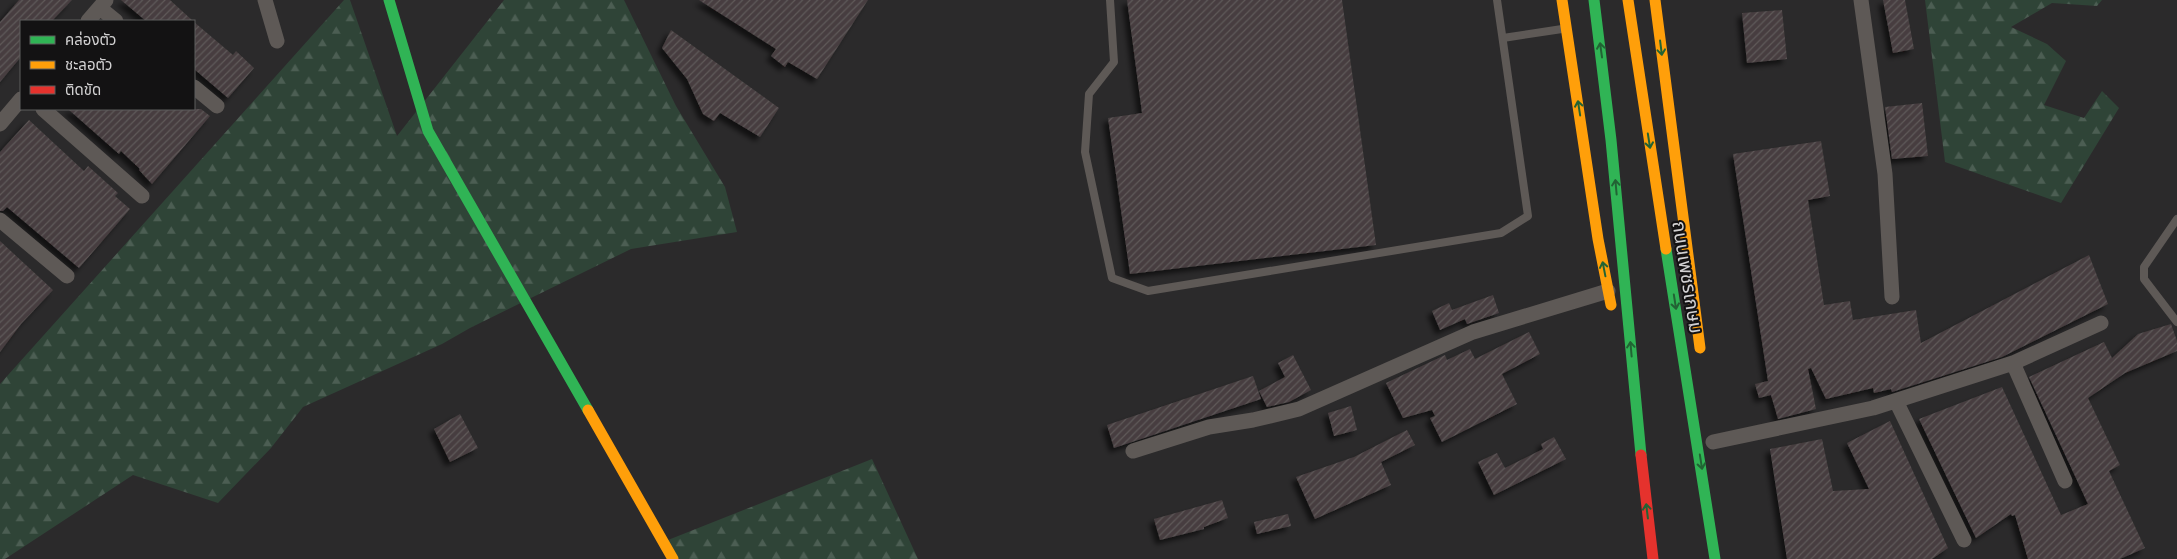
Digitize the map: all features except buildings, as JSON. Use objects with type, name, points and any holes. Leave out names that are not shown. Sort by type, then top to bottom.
[{"type":"main road","points":[[389,0],[428,131],[673,559]]},
{"type":"main road","points":[[1562,0],[1598,239],[1614,320]]},
{"type":"main road","points":[[1594,0],[1607,98],[1640,454],[1652,559]]},
{"type":"main road","name":"ถนนเพชรเกษม","points":[[1628,0],[1715,559]]},
{"type":"main road","points":[[1655,0],[1702,364]]},
{"type":"main road","points":[[1618,339],[1640,454]]},
{"type":"main road","points":[[1710,521],[1712,447]]},
{"type":"street","points":[[265,0],[277,41]]},
{"type":"street","points":[[1861,0],[1884,174],[1892,296]]},
{"type":"street","points":[[89,20],[103,4],[115,20]]},
{"type":"street","points":[[195,88],[217,106]]},
{"type":"street","points":[[0,124],[20,100]]},
{"type":"street","points":[[44,110],[142,196]]},
{"type":"street","points":[[0,220],[67,276]]},
{"type":"street","points":[[1132,451],[1209,427],[1267,418],[1299,409],[1473,332],[1608,291]]},
{"type":"street","points":[[1712,447],[1874,408],[2013,363],[2101,324]]},
{"type":"street","points":[[2013,363],[2065,481]]},
{"type":"street","points":[[1896,401],[1964,540]]},
{"type":"lane","points":[[1110,0],[1114,62],[1090,94],[1085,152],[1112,278],[1148,291],[1501,233],[1528,216],[1497,0]]},
{"type":"lane","points":[[1502,38],[1567,29]]},
{"type":"lane","points":[[2177,219],[2144,267],[2144,279],[2177,322]]},
{"type":"green space","points":[[344,0],[350,0],[397,136],[504,0],[624,0],[676,106],[725,187],[737,232],[631,249],[470,328],[442,344],[303,407],[271,448],[218,503],[133,475],[5,559],[0,559],[0,384]]},
{"type":"green space","points":[[1925,0],[2102,0],[2097,6],[2052,3],[2011,27],[2047,44],[2066,61],[2044,105],[2084,118],[2102,91],[2119,108],[2061,203],[1945,162]]},
{"type":"green space","points":[[872,459],[918,559],[671,559],[663,542]]},
{"type":"traffic: fast","points":[[389,0],[428,131],[588,410]]},
{"type":"traffic: fast","points":[[1594,0],[1611,140],[1641,455]]},
{"type":"traffic: fast","points":[[1666,249],[1715,559]]},
{"type":"traffic: slow","points":[[1562,0],[1598,239],[1611,305]]},
{"type":"traffic: slow","points":[[1628,0],[1666,249]]},
{"type":"traffic: slow","points":[[1655,0],[1700,348]]},
{"type":"traffic: slow","points":[[588,410],[673,559]]},
{"type":"traffic: jam","points":[[1641,455],[1653,559]]}]
